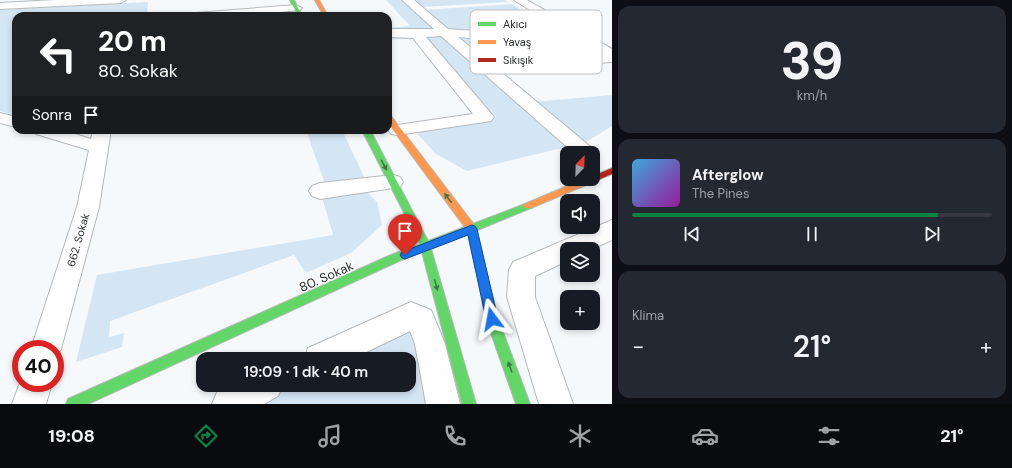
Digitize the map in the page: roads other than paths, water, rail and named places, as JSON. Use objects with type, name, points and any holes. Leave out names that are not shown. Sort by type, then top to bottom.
[{"type":"street","points":[[0,6],[120,0]]},
{"type":"street","points":[[317,0],[324,12]]},
{"type":"street","points":[[407,0],[470,55]]},
{"type":"street","points":[[519,0],[536,10]]},
{"type":"street","points":[[522,0],[540,10]]},
{"type":"street","points":[[246,12],[296,8]]},
{"type":"street","points":[[392,33],[416,34],[443,32],[470,35]]},
{"type":"street","points":[[393,124],[486,117],[416,34]]},
{"type":"street","points":[[602,45],[612,51]]},
{"type":"street","points":[[602,50],[612,56]]},
{"type":"street","points":[[602,57],[612,56]]},
{"type":"street","points":[[493,74],[578,146]]},
{"type":"street","points":[[0,118],[12,121]]},
{"type":"street","points":[[393,124],[472,229],[492,319],[523,404]]},
{"type":"street","points":[[71,134],[100,138]]},
{"type":"street","points":[[368,134],[426,247],[470,404]]},
{"type":"street","name":"662. Sokak","points":[[49,340],[88,207],[100,138]]},
{"type":"street","name":"80. Sokak","points":[[600,176],[612,171]]},
{"type":"street","points":[[320,191],[393,182]]},
{"type":"street","name":"80. Sokak","points":[[73,404],[388,262],[576,186]]},
{"type":"street","points":[[583,242],[612,229]]},
{"type":"street","points":[[556,404],[521,297],[522,270],[560,253]]},
{"type":"street","points":[[334,352],[411,316],[421,320],[430,344],[443,404]]},
{"type":"street","points":[[30,404],[33,392]]},
{"type":"street","points":[[229,404],[253,392]]}]
